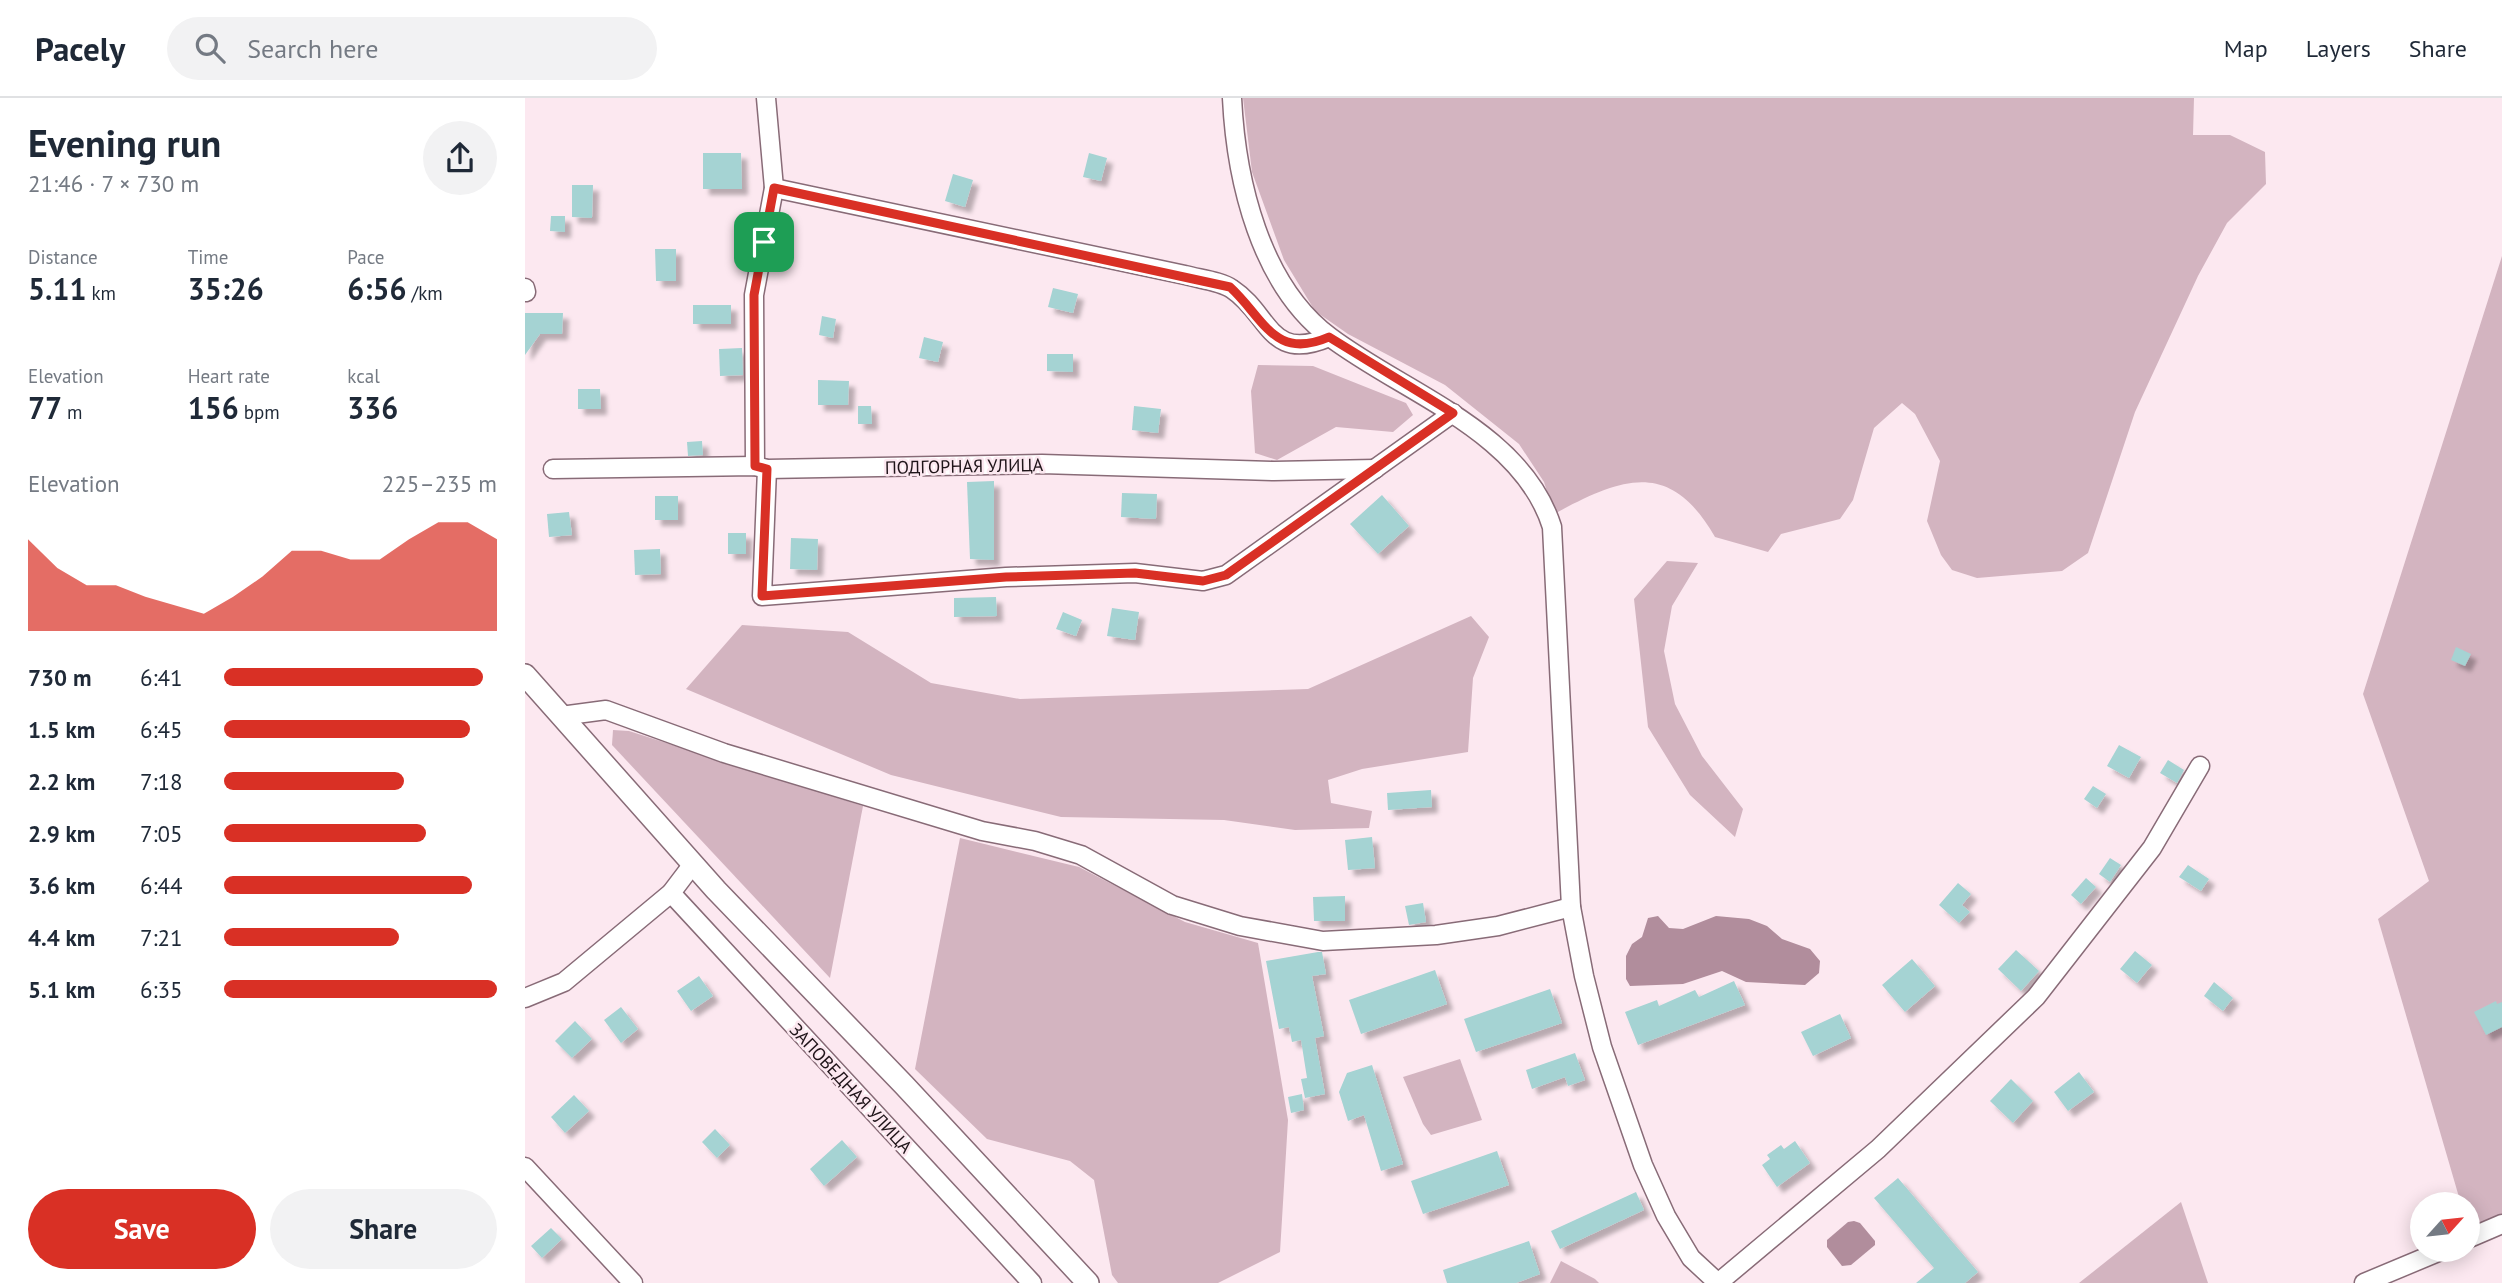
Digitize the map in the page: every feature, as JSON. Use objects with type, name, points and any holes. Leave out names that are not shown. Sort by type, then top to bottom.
[{"type":"street","points":[[766,98],[774,188],[754,295],[761,468],[762,596],[1006,577],[1135,573],[1203,581],[1226,575],[1453,413]]},
{"type":"street","points":[[1233,98],[1243,193],[1260,239],[1280,278],[1305,312],[1329,337],[1453,413],[1510,461],[1543,500],[1552,527],[1570,907],[1602,1046],[1643,1165],[1666,1216],[1691,1258],[1718,1283],[1878,1149],[2036,997],[2152,848],[2200,766]]},
{"type":"street","points":[[774,188],[1185,275],[1230,287],[1244,300],[1267,330],[1290,344],[1311,344],[1329,337]]},
{"type":"street","name":"ПОДГОРНАЯ УЛИЦА","points":[[553,468],[1042,464],[1274,471],[1375,469]]},
{"type":"street","points":[[525,676],[693,864],[1088,1283]]},
{"type":"street","points":[[561,716],[606,710],[724,753],[943,820],[1081,855],[1172,905],[1254,929],[1323,941],[1436,935],[1498,926],[1570,907]]},
{"type":"street","points":[[525,998],[564,982],[671,893],[693,864]]},
{"type":"street","name":"ЗАПОВЕДНАЯ УЛИЦА","points":[[671,893],[1032,1283]]},
{"type":"street","points":[[525,1167],[633,1283]]},
{"type":"street","points":[[2480,1233],[2502,1223]]},
{"type":"street","points":[[2364,1283],[2414,1262]]},
{"type":"shaded area","points":[[1243,98],[2194,98],[2193,135],[2230,135],[2265,152],[2266,184],[2227,223],[2198,276],[2135,412],[2088,553],[2062,571],[1977,578],[1952,570],[1941,555],[1927,521],[1940,461],[1915,414],[1902,403],[1874,428],[1853,500],[1840,519],[1781,534],[1768,552],[1715,537],[1698,512],[1681,495],[1662,486],[1643,482],[1623,484],[1602,491],[1554,514],[1544,482],[1519,444],[1445,385],[1348,334],[1315,311],[1284,260],[1252,172]]},
{"type":"shaded area","points":[[2502,256],[2502,1235],[2480,1243],[2480,1192],[2458,1192],[2378,919],[2429,881],[2363,694]]},
{"type":"shaded area","points":[[1258,365],[1313,366],[1406,403],[1413,415],[1393,432],[1336,427],[1277,460],[1255,453],[1251,391]]},
{"type":"shaded area","points":[[1667,561],[1698,563],[1672,606],[1664,651],[1675,704],[1702,756],[1743,809],[1735,837],[1690,795],[1648,727],[1634,599]]},
{"type":"shaded area","points":[[1471,616],[1489,637],[1473,678],[1468,752],[1362,769],[1328,780],[1331,803],[1372,811],[1369,828],[1295,830],[1224,820],[1061,817],[891,775],[686,689],[742,625],[848,632],[931,683],[1020,699],[1308,689]]},
{"type":"shaded area","points":[[613,730],[629,731],[863,806],[830,978],[612,745]]},
{"type":"shaded area","points":[[960,838],[1079,867],[1185,922],[1258,943],[1288,1120],[1280,1252],[1218,1283],[1118,1283],[1112,1275],[1094,1180],[1070,1161],[987,1139],[915,1069]]},
{"type":"shaded area","points":[[1658,916],[1669,928],[1683,929],[1716,916],[1749,919],[1767,926],[1782,939],[1810,949],[1820,961],[1819,973],[1805,985],[1746,982],[1722,971],[1683,984],[1630,986],[1626,979],[1626,956],[1632,944],[1642,937],[1648,918]]},
{"type":"shaded area","points":[[1460,1059],[1482,1120],[1431,1135],[1423,1124],[1403,1077]]},
{"type":"shaded area","points":[[2181,1202],[2208,1283],[2079,1283]]},
{"type":"shaded area","points":[[1848,1222],[1860,1223],[1875,1241],[1875,1245],[1851,1265],[1842,1266],[1827,1247],[1827,1240]]},
{"type":"shaded area","points":[[1561,1261],[1595,1279],[1599,1283],[1550,1283]]},
{"type":"building","points":[[703,153],[741,153],[742,189],[703,189]]},
{"type":"building","points":[[1089,153],[1107,158],[1101,181],[1083,177]]},
{"type":"building","points":[[953,174],[973,180],[965,207],[945,201]]},
{"type":"building","points":[[572,185],[593,185],[592,218],[572,217]]},
{"type":"building","points":[[551,216],[565,216],[565,232],[550,231]]},
{"type":"building","points":[[655,249],[676,249],[676,281],[656,281]]},
{"type":"building","points":[[1053,288],[1078,294],[1073,313],[1048,307]]},
{"type":"building","points":[[693,305],[731,305],[731,324],[693,324]]},
{"type":"building","points":[[525,313],[563,313],[562,334],[540,334],[525,355]]},
{"type":"building","points":[[822,316],[836,319],[833,338],[819,335]]},
{"type":"building","points":[[924,337],[943,342],[938,362],[919,358]]},
{"type":"building","points":[[742,348],[743,375],[720,376],[719,349]]},
{"type":"building","points":[[1047,354],[1073,354],[1073,372],[1047,371]]},
{"type":"building","points":[[818,380],[849,381],[848,405],[818,405]]},
{"type":"building","points":[[578,389],[600,389],[601,409],[578,409]]},
{"type":"building","points":[[858,406],[871,406],[872,424],[858,424]]},
{"type":"building","points":[[1134,406],[1161,409],[1158,433],[1132,430]]},
{"type":"building","points":[[702,441],[703,455],[688,456],[687,442]]},
{"type":"building","points":[[994,481],[994,560],[970,559],[967,482]]},
{"type":"building","points":[[1122,493],[1157,494],[1156,519],[1121,517]]},
{"type":"building","points":[[1382,495],[1409,526],[1378,554],[1350,524]]},
{"type":"building","points":[[655,496],[678,496],[678,520],[655,520]]},
{"type":"building","points":[[569,512],[572,535],[549,537],[547,514]]},
{"type":"building","points":[[728,533],[746,533],[746,554],[728,554]]},
{"type":"building","points":[[791,538],[818,539],[817,570],[790,569]]},
{"type":"building","points":[[660,549],[661,574],[635,575],[634,550]]},
{"type":"building","points":[[996,597],[997,616],[954,617],[954,598]]},
{"type":"building","points":[[1112,608],[1139,612],[1135,640],[1107,636]]},
{"type":"building","points":[[1063,612],[1082,620],[1076,636],[1056,629]]},
{"type":"building","points":[[2456,647],[2471,654],[2465,666],[2451,660]]},
{"type":"building","points":[[2119,745],[2141,757],[2129,778],[2107,766]]},
{"type":"building","points":[[2168,760],[2184,770],[2177,783],[2160,773]]},
{"type":"building","points":[[2093,786],[2106,794],[2097,808],[2084,799]]},
{"type":"building","points":[[1431,790],[1432,807],[1388,810],[1387,793]]},
{"type":"building","points":[[1372,837],[1375,868],[1348,870],[1345,840]]},
{"type":"building","points":[[2110,858],[2121,865],[2110,882],[2099,874]]},
{"type":"building","points":[[2188,865],[2209,879],[2201,891],[2179,877]]},
{"type":"building","points":[[2086,878],[2096,887],[2081,904],[2071,895]]},
{"type":"building","points":[[1958,883],[1971,894],[1962,905],[1970,912],[1959,923],[1939,905]]},
{"type":"building","points":[[1345,896],[1345,921],[1314,921],[1313,897]]},
{"type":"building","points":[[1423,903],[1426,922],[1409,925],[1405,906]]},
{"type":"building","points":[[2016,950],[2039,971],[2021,991],[1998,969]]},
{"type":"building","points":[[2135,951],[2152,965],[2137,983],[2120,969]]},
{"type":"building","points":[[1322,952],[1326,974],[1312,976],[1324,1036],[1315,1038],[1325,1094],[1305,1098],[1301,1079],[1307,1078],[1301,1040],[1292,1042],[1289,1027],[1279,1029],[1266,961]]},
{"type":"building","points":[[1912,959],[1935,986],[1905,1012],[1882,985]]},
{"type":"building","points":[[1435,970],[1447,1004],[1361,1034],[1349,1000]]},
{"type":"building","points":[[699,976],[713,996],[691,1011],[677,991]]},
{"type":"building","points":[[1734,981],[1745,1005],[1638,1045],[1625,1012],[1657,1000],[1659,1006],[1695,990],[1699,997]]},
{"type":"building","points":[[2214,982],[2233,998],[2223,1011],[2204,996]]},
{"type":"building","points":[[1550,989],[1562,1023],[1476,1052],[1464,1019]]},
{"type":"building","points":[[2496,1001],[2497,1004],[2502,1002],[2502,1027],[2486,1035],[2474,1012]]},
{"type":"building","points":[[621,1007],[638,1029],[621,1043],[604,1020]]},
{"type":"building","points":[[1840,1014],[1851,1038],[1813,1056],[1801,1032]]},
{"type":"building","points":[[575,1021],[592,1039],[572,1058],[555,1041]]},
{"type":"building","points":[[1575,1053],[1585,1080],[1568,1086],[1565,1077],[1532,1089],[1526,1070]]},
{"type":"building","points":[[1372,1065],[1403,1164],[1381,1171],[1364,1115],[1348,1121],[1339,1092],[1347,1073]]},
{"type":"building","points":[[2079,1072],[2094,1092],[2068,1111],[2054,1092]]},
{"type":"building","points":[[2011,1079],[2033,1101],[2013,1123],[1990,1101]]},
{"type":"building","points":[[1302,1094],[1304,1110],[1291,1113],[1288,1097]]},
{"type":"building","points":[[574,1095],[589,1111],[565,1133],[551,1117]]},
{"type":"building","points":[[715,1129],[730,1145],[717,1158],[702,1142]]},
{"type":"building","points":[[842,1140],[857,1157],[824,1186],[810,1169]]},
{"type":"building","points":[[1795,1141],[1810,1163],[1777,1187],[1762,1165],[1770,1159],[1767,1155],[1781,1145],[1784,1149]]},
{"type":"building","points":[[1497,1151],[1509,1185],[1423,1214],[1411,1181]]},
{"type":"building","points":[[1898,1178],[1978,1272],[1965,1283],[1916,1283],[1934,1268],[1874,1198]]},
{"type":"building","points":[[1636,1192],[1644,1210],[1560,1249],[1551,1231]]},
{"type":"building","points":[[551,1228],[562,1239],[542,1258],[531,1246]]},
{"type":"building","points":[[1529,1241],[1540,1274],[1516,1283],[1447,1283],[1443,1270]]},
{"type":"route","points":[[774,188],[1185,275],[1230,287],[1244,300],[1267,330],[1290,344],[1311,344],[1329,337],[1453,413],[1226,575],[1203,581],[1135,573],[1006,577],[762,596],[767,469],[755,466],[753,314],[764,242],[774,188]]}]
